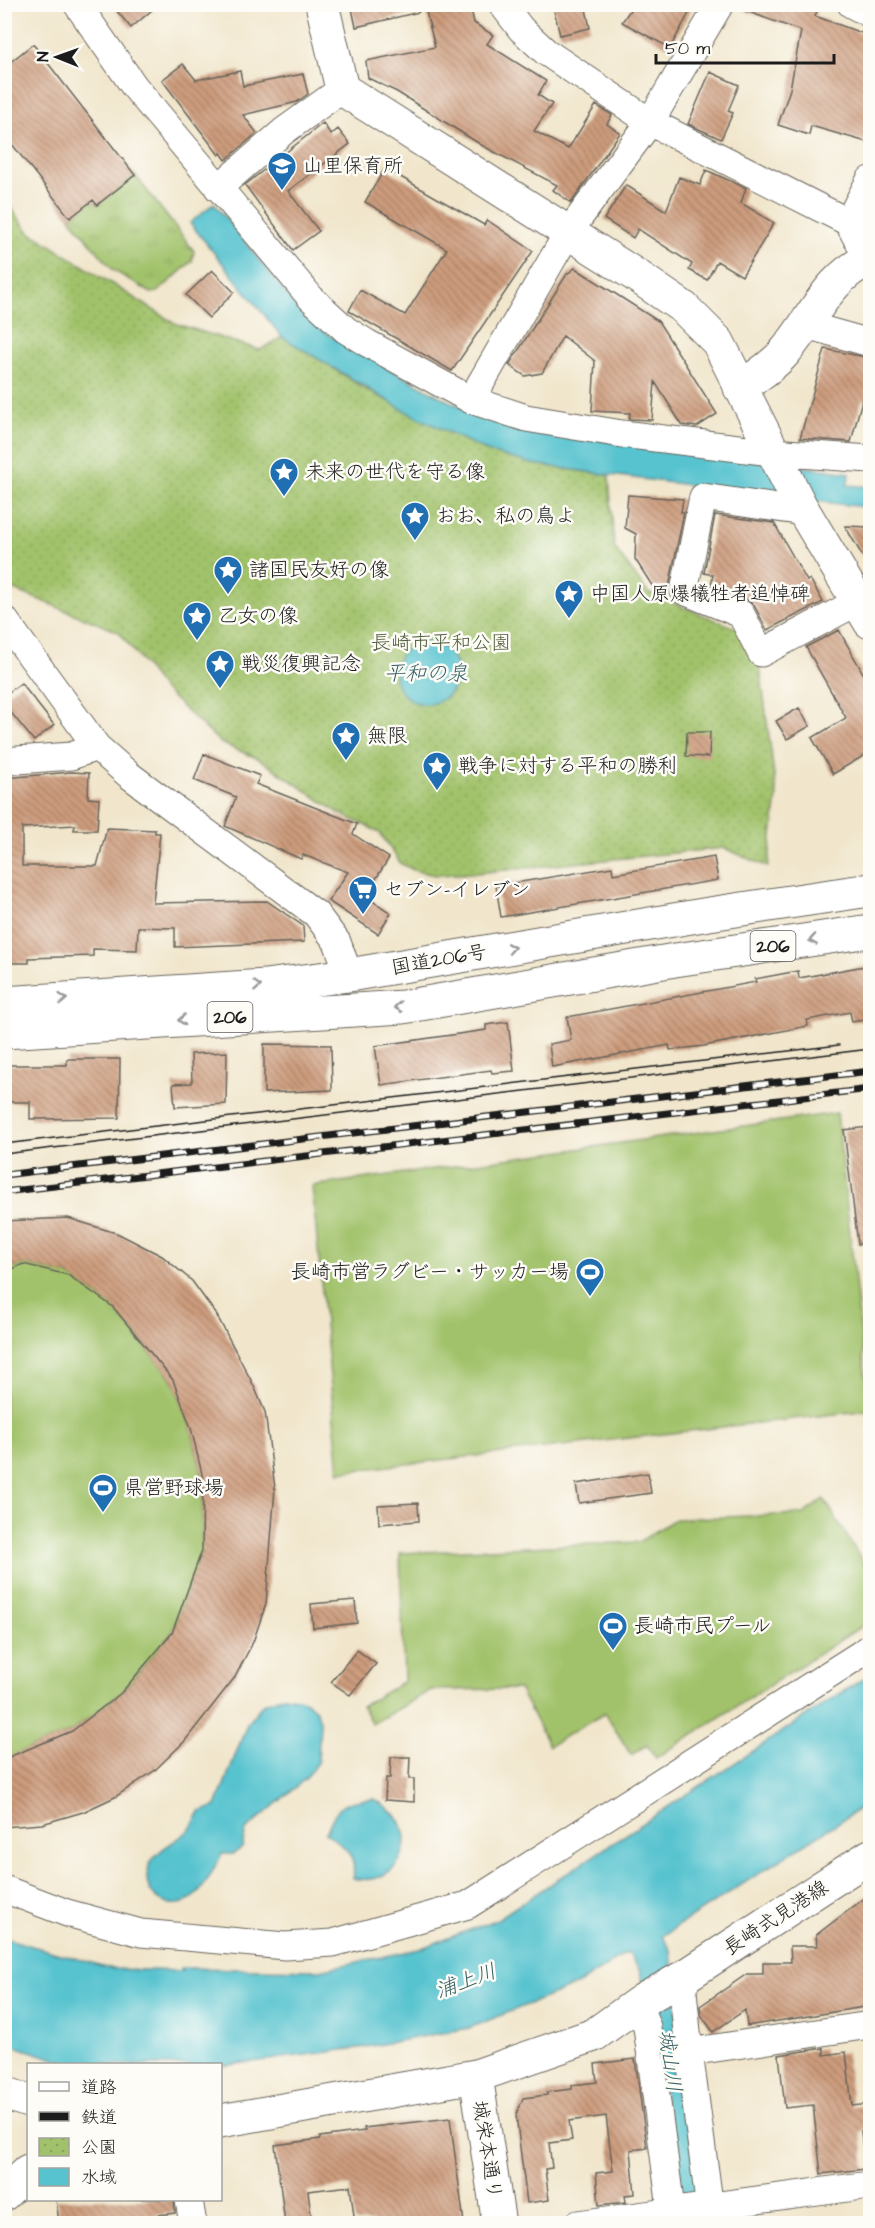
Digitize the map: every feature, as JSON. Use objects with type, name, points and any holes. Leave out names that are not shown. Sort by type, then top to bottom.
[{"type":"main road","points":[[322,4],[342,89],[684,308],[718,342],[773,455],[865,612]]},
{"type":"main road","points":[[741,388],[782,355],[806,325],[819,301],[840,279],[869,259]]},
{"type":"main road","name":"国道206号","points":[[4,1003],[265,986],[349,975],[710,914],[870,890]]},
{"type":"main road","name":"国道206号","points":[[4,1032],[403,1007],[675,960],[870,931]]},
{"type":"main road","name":"長崎式見港線","points":[[640,2002],[870,1856]]},
{"type":"main road","points":[[222,2121],[476,2076],[594,2035],[640,2002]]},
{"type":"main road","name":"城栄本通り","points":[[476,2076],[499,2223]]},
{"type":"main road","points":[[4,2093],[27,2101]]},
{"type":"main road","points":[[4,2194],[27,2172]]},
{"type":"street","points":[[77,4],[134,86],[218,188],[331,318],[367,344],[471,400],[526,418],[773,455],[870,459]]},
{"type":"street","points":[[502,4],[520,29],[546,52],[650,122],[848,222],[869,259]]},
{"type":"street","points":[[471,400],[567,234],[650,122],[720,4]]},
{"type":"street","points":[[850,4],[870,14]]},
{"type":"street","points":[[218,188],[284,131],[342,89]]},
{"type":"street","points":[[848,222],[870,180]]},
{"type":"street","points":[[806,325],[870,343]]},
{"type":"street","points":[[802,508],[703,497],[684,591],[741,614],[761,653],[865,612]]},
{"type":"street","points":[[4,620],[97,747],[129,775],[316,914],[337,942],[349,975]]},
{"type":"street","points":[[4,760],[70,756],[97,747]]},
{"type":"street","points":[[4,1889],[67,1913],[141,1933],[224,1942],[285,1946],[333,1943],[422,1920],[468,1905],[870,1648]]},
{"type":"street","points":[[684,1976],[683,1991],[689,2052],[711,2215]]},
{"type":"street","points":[[640,2002],[647,2027],[672,2217]]},
{"type":"street","points":[[689,2052],[870,2025]]},
{"type":"street","points":[[578,2223],[711,2215],[870,2185]]},
{"type":"street","points":[[189,2201],[193,2223]]},
{"type":"green space","points":[[135,175],[194,251],[192,261],[158,292],[151,293],[113,270],[70,218],[93,200],[98,205]]},
{"type":"green space","name":"長崎市平和公園","points":[[4,198],[28,231],[174,323],[260,350],[282,337],[314,355],[363,388],[489,452],[533,464],[609,475],[614,547],[648,593],[741,630],[760,668],[777,797],[768,867],[724,848],[476,873],[436,875],[416,871],[401,864],[379,832],[339,813],[259,759],[221,743],[162,688],[119,632],[5,586]]},
{"type":"green space","name":"長崎市営ラグビー・サッカー場","points":[[837,1113],[869,1410],[339,1472],[312,1186]]},
{"type":"green space","name":"県営野球場","points":[[23,1264],[68,1275],[113,1307],[173,1380],[191,1428],[203,1478],[202,1550],[172,1633],[121,1693],[72,1731],[5,1759],[4,1273]]},
{"type":"green space","name":"長崎市民プール","points":[[824,1499],[870,1574],[870,1621],[656,1758],[647,1745],[631,1755],[605,1713],[549,1746],[519,1689],[431,1690],[372,1724],[362,1706],[404,1681],[400,1553],[639,1542],[675,1519],[803,1514]]},
{"type":"water","points":[[214,203],[305,318],[332,337],[452,403],[528,430],[850,473],[847,485],[870,487],[870,508],[533,464],[489,452],[407,412],[282,337],[190,223]]},
{"type":"water","name":"平和の泉","points":[[420,642],[432,642],[448,651],[455,661],[457,673],[455,685],[448,695],[432,704],[420,704],[409,699],[400,690],[395,679],[395,667],[400,656],[409,647]]},
{"type":"water","points":[[870,1674],[870,1802],[662,1936],[671,1950],[680,2050],[703,2223],[681,2223],[655,2024],[640,1971],[628,1952],[577,1985],[469,2028],[366,2047],[222,2066],[222,2063],[67,2063],[5,2043],[4,1938],[113,1969],[320,1970],[419,1949],[496,1920]]},
{"type":"water","points":[[283,1696],[302,1699],[317,1711],[320,1722],[318,1761],[306,1778],[246,1830],[242,1848],[233,1854],[222,1854],[202,1888],[192,1899],[177,1904],[160,1901],[154,1896],[147,1881],[147,1873],[153,1859],[188,1831],[200,1812],[216,1806],[248,1722],[263,1704]]},
{"type":"water","points":[[373,1799],[391,1811],[401,1824],[405,1839],[403,1853],[396,1865],[385,1875],[370,1879],[353,1878],[351,1857],[326,1833],[342,1806],[347,1803]]},
{"type":"building","points":[[111,4],[159,4],[131,28]]},
{"type":"building","points":[[351,4],[418,4],[419,12],[356,27]]},
{"type":"building","points":[[424,4],[470,4],[474,23],[493,35],[487,44],[546,81],[538,95],[552,104],[534,131],[568,149],[596,105],[612,115],[607,124],[620,133],[571,203],[553,190],[557,185],[483,146],[397,92],[368,78],[366,61],[435,47]]},
{"type":"building","points":[[585,4],[590,28],[560,35],[553,6]]},
{"type":"building","points":[[634,4],[694,4],[670,48],[622,22]]},
{"type":"building","points":[[736,4],[806,4],[818,9],[815,16],[870,36],[870,143],[811,126],[809,135],[778,125],[790,89],[801,31],[735,7]]},
{"type":"building","points":[[33,44],[135,175],[97,205],[93,200],[70,218],[4,134],[4,67]]},
{"type":"building","points":[[183,64],[196,80],[240,71],[243,86],[303,74],[308,94],[297,102],[243,115],[257,133],[226,160],[221,153],[219,155],[162,80]]},
{"type":"building","points":[[710,72],[739,85],[728,111],[733,113],[721,139],[688,124]]},
{"type":"building","points":[[323,123],[331,135],[338,129],[350,144],[288,191],[319,231],[293,250],[245,185]]},
{"type":"building","points":[[385,168],[484,225],[487,220],[533,251],[452,371],[349,311],[360,290],[405,315],[447,249],[365,202]]},
{"type":"building","points":[[706,170],[746,188],[741,203],[774,223],[742,276],[717,261],[707,280],[689,270],[692,264],[638,229],[633,238],[604,219],[626,185],[666,211],[679,177],[700,185]]},
{"type":"building","points":[[575,268],[658,321],[717,414],[697,427],[682,425],[655,382],[652,420],[629,419],[630,413],[592,411],[595,361],[563,336],[542,373],[525,376],[509,365],[567,274]]},
{"type":"building","points":[[212,270],[234,292],[209,318],[186,295]]},
{"type":"building","points":[[825,349],[870,358],[870,402],[862,400],[851,442],[800,438]]},
{"type":"building","points":[[628,495],[683,499],[681,512],[684,512],[669,587],[653,587],[635,559],[636,534],[625,528]]},
{"type":"building","points":[[715,515],[774,523],[807,581],[810,579],[823,602],[767,630],[755,607],[748,600],[711,585],[713,575],[704,573]]},
{"type":"building","points":[[845,526],[870,527],[870,569]]},
{"type":"building","points":[[839,630],[870,686],[870,752],[833,774],[812,738],[846,718],[806,647]]},
{"type":"building","points":[[21,683],[54,725],[34,741],[4,704],[4,696]]},
{"type":"building","points":[[799,708],[810,726],[787,739],[776,721]]},
{"type":"building","points":[[687,732],[710,732],[709,757],[686,756]]},
{"type":"building","points":[[204,754],[260,776],[256,784],[357,824],[353,834],[389,858],[365,896],[391,913],[378,934],[328,901],[348,872],[303,855],[301,859],[225,826],[236,797],[194,780]]},
{"type":"building","points":[[72,772],[89,773],[88,798],[99,799],[97,830],[74,830],[75,825],[22,828],[22,866],[97,866],[107,828],[155,830],[155,833],[160,833],[153,903],[267,901],[303,926],[304,942],[175,947],[175,928],[138,927],[137,950],[93,949],[93,956],[29,958],[29,963],[4,963],[4,778]]},
{"type":"building","points":[[714,857],[718,880],[501,917],[496,886],[612,867],[613,874]]},
{"type":"building","points":[[870,965],[870,1019],[852,1022],[850,1012],[807,1020],[808,1026],[704,1046],[670,1050],[669,1045],[552,1067],[549,1044],[571,1040],[567,1017],[756,982],[755,979],[798,971],[799,978]]},
{"type":"building","points":[[508,1022],[514,1071],[492,1073],[491,1070],[381,1085],[375,1046],[486,1030],[486,1025]]},
{"type":"building","points":[[264,1044],[331,1045],[332,1090],[264,1093]]},
{"type":"building","points":[[227,1052],[226,1104],[175,1107],[173,1084],[192,1083],[191,1054]]},
{"type":"building","points":[[67,1059],[120,1059],[119,1118],[30,1119],[30,1102],[4,1102],[4,1065],[67,1065]]},
{"type":"building","points":[[869,1127],[870,1243],[858,1244],[844,1130]]},
{"type":"building","name":"県営野球場","points":[[68,1218],[119,1234],[162,1256],[192,1281],[216,1314],[254,1386],[265,1412],[275,1488],[266,1604],[253,1642],[235,1677],[184,1742],[154,1771],[115,1797],[83,1812],[42,1824],[4,1827],[4,1759],[72,1731],[121,1693],[172,1633],[202,1550],[203,1478],[191,1428],[173,1380],[113,1307],[68,1275],[23,1264],[4,1273],[4,1221]]},
{"type":"building","points":[[648,1473],[651,1493],[579,1503],[576,1484]]},
{"type":"building","points":[[418,1503],[419,1521],[379,1524],[378,1505]]},
{"type":"building","points":[[355,1600],[357,1623],[313,1628],[311,1604]]},
{"type":"building","points":[[357,1650],[376,1664],[350,1695],[331,1682]]},
{"type":"building","points":[[391,1757],[410,1757],[409,1779],[414,1779],[414,1802],[385,1800],[386,1778],[390,1778]]},
{"type":"building","points":[[870,1894],[870,2006],[747,2026],[745,2010],[713,2032],[701,2015],[700,2006],[747,1974],[763,1974],[763,1962],[791,1962],[790,1946],[817,1946],[816,1935]]},
{"type":"building","points":[[824,2048],[824,2055],[846,2052],[852,2106],[870,2104],[870,2129],[861,2131],[865,2169],[821,2174],[813,2105],[785,2108],[779,2055]]},
{"type":"building","points":[[635,2059],[647,2148],[631,2150],[635,2194],[625,2195],[626,2202],[599,2205],[596,2173],[613,2171],[606,2116],[569,2121],[572,2140],[549,2143],[552,2168],[545,2169],[549,2200],[527,2203],[516,2115],[523,2098],[572,2089],[572,2085],[597,2082],[595,2064]]},
{"type":"building","points":[[450,2118],[464,2223],[355,2223],[350,2186],[308,2191],[312,2223],[285,2223],[275,2145],[365,2131],[364,2128]]},
{"type":"building","points":[[56,2201],[174,2201],[175,2213],[89,2223],[59,2223]]},
{"type":"tram line","points":[[4,1144],[839,1045]]},
{"type":"tram line","points":[[4,1154],[870,1049]]},
{"type":"railway","points":[[4,1175],[870,1071]]},
{"type":"railway","points":[[4,1192],[870,1089]]},
{"type":"place","name":"山里保育所","points":[[282,192]]},
{"type":"place","name":"未来の世代を守る像","points":[[284,498]]},
{"type":"place","name":"おお、私の鳥よ","points":[[415,542]]},
{"type":"place","name":"諸国民友好の像","points":[[228,596]]},
{"type":"place","name":"中国人原爆犧牲者追悼碑","points":[[569,620]]},
{"type":"place","name":"乙女の像","points":[[197,642]]},
{"type":"place","name":"戦災復興記念","points":[[220,690]]},
{"type":"place","name":"無限","points":[[346,762]]},
{"type":"place","name":"戦争に対する平和の勝利","points":[[437,792]]},
{"type":"place","name":"セブン-イレブン","points":[[363,916]]},
{"type":"place","name":"長崎市営ラグビー・サッカー場","points":[[590,1298]]},
{"type":"place","name":"県営野球場","points":[[103,1514]]},
{"type":"place","name":"長崎市民プール","points":[[613,1652]]},
{"type":"water label","name":"浦上川","points":[[466,1981]]},
{"type":"water label","name":"城山川","points":[[670,2061]]}]
